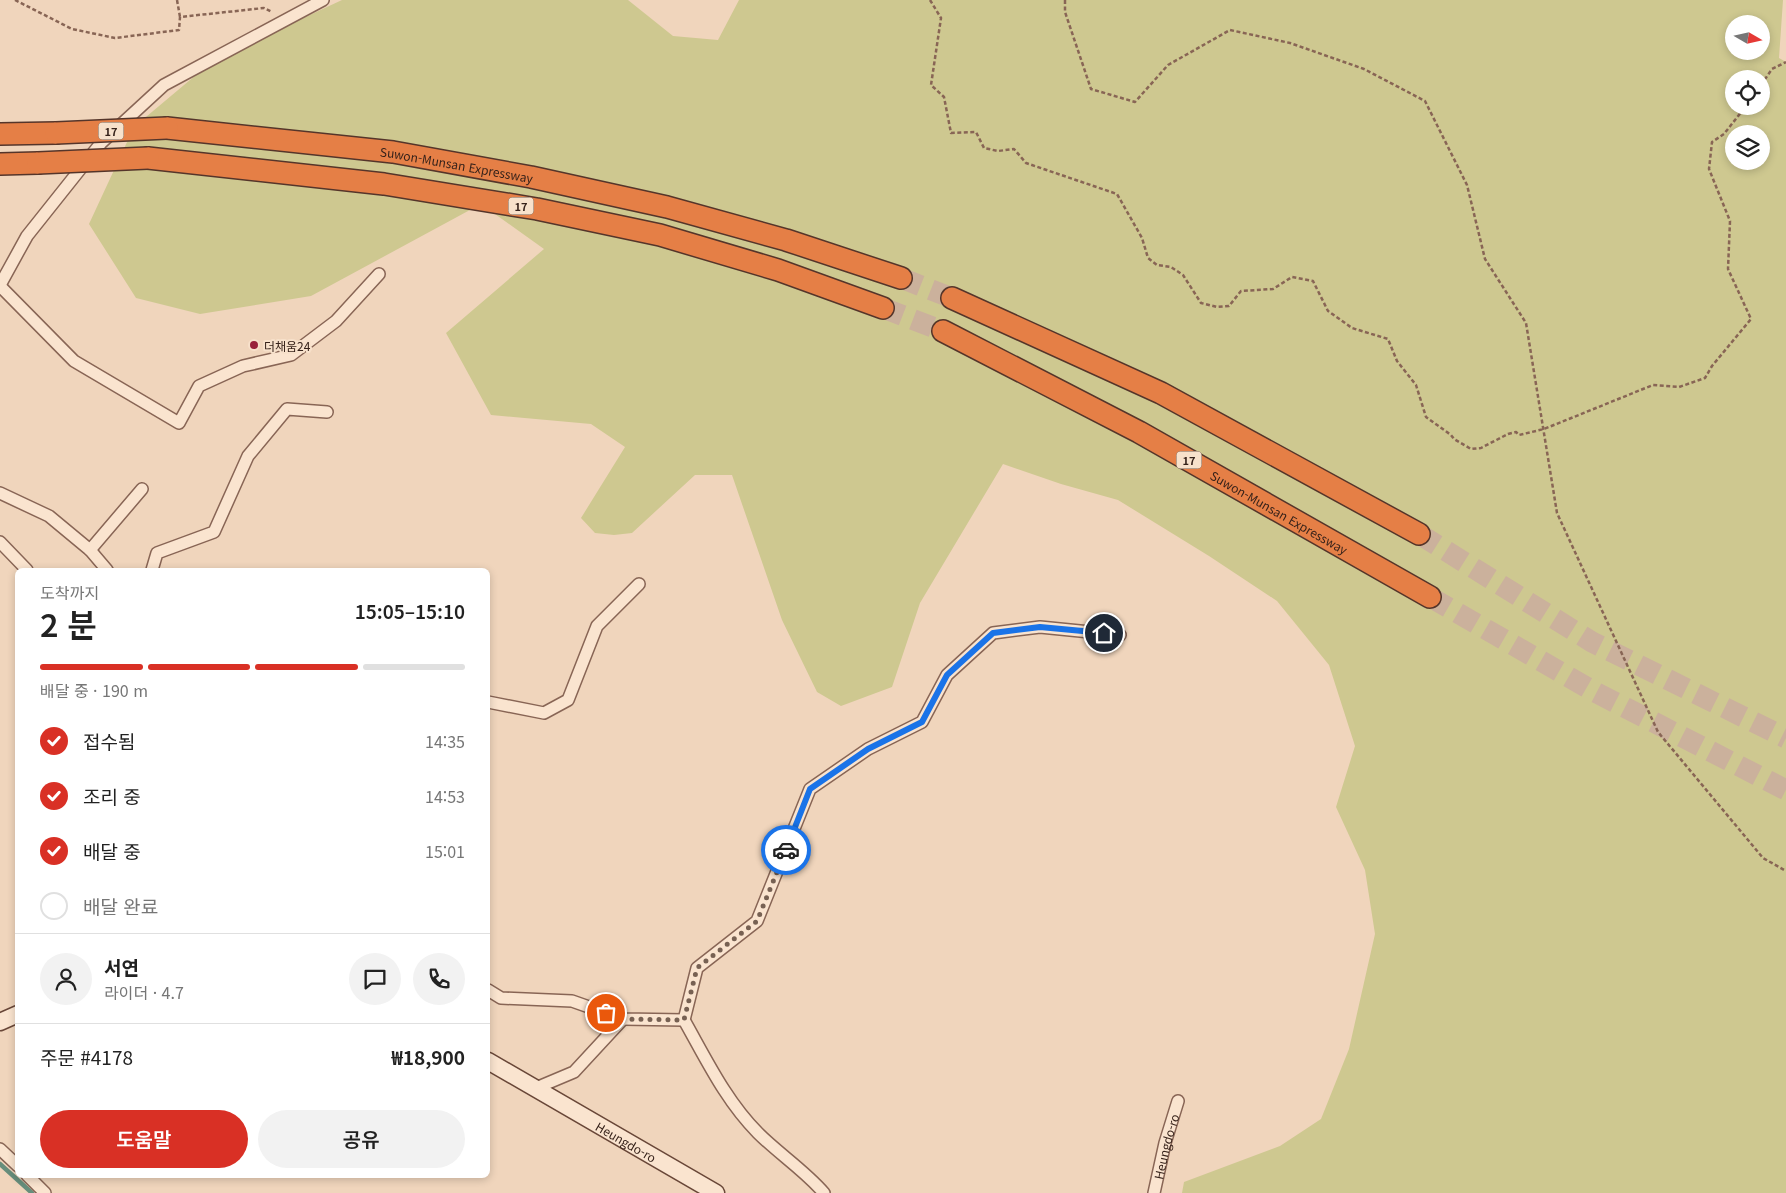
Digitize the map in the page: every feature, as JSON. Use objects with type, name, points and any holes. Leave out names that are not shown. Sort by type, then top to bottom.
[{"type":"highway","name":"Suwon-Munsan Expressway","points":[[0,134],[167,128],[393,152],[531,176],[667,206],[786,240],[901,278]]},
{"type":"highway","name":"17","points":[[0,164],[148,158],[384,184],[537,209],[660,235],[778,270],[883,308]]},
{"type":"highway","points":[[952,298],[1161,393],[1419,534]]},
{"type":"highway","name":"Suwon-Munsan Expressway","points":[[943,330],[1139,432],[1430,597]]},
{"type":"street","points":[[323,0],[164,85],[101,142],[27,236],[0,285],[74,361],[179,423],[199,386],[243,366],[292,355],[336,321],[379,274]]},
{"type":"street","points":[[153,568],[157,553],[214,532],[248,456],[287,409],[328,412]]},
{"type":"street","points":[[90,550],[142,489]]},
{"type":"street","points":[[0,493],[49,516],[90,550],[105,568]]},
{"type":"street","points":[[0,542],[25,568]]},
{"type":"street","points":[[490,702],[544,713],[568,700],[597,626],[639,584]]},
{"type":"street","points":[[824,1193],[812,1178],[757,1132],[724,1092],[684,1020],[697,968],[757,921],[810,789],[868,749],[922,722],[947,675],[993,633],[1040,627],[1120,634]]},
{"type":"street","points":[[490,991],[501,998],[572,1001],[623,1019],[684,1020]]},
{"type":"street","points":[[0,1022],[15,1015]]},
{"type":"street","points":[[536,1088],[574,1072],[623,1019]]},
{"type":"street","name":"Heungdo-ro","points":[[490,1062],[716,1193]]},
{"type":"street","name":"Heungdo-ro","points":[[1154,1193],[1165,1143],[1178,1101]]},
{"type":"street","points":[[0,1149],[15,1163]]},
{"type":"street","points":[[30,1178],[45,1193]]},
{"type":"path","points":[[15,0],[72,30],[115,38],[179,30],[178,0]]},
{"type":"path","points":[[930,0],[941,18],[931,85],[944,98],[951,133],[976,132],[984,148],[998,151],[1014,149],[1026,163],[1117,194],[1142,238],[1148,258],[1157,265],[1171,267],[1183,275],[1201,302],[1217,307],[1229,306],[1241,291],[1273,289],[1292,277],[1312,281],[1328,312],[1352,328],[1388,338],[1397,361],[1416,385],[1426,418],[1454,439],[1472,449],[1481,448],[1508,434],[1516,432],[1519,435],[1544,429],[1653,385],[1679,387],[1705,378],[1712,366],[1751,319],[1728,269],[1730,220],[1709,170],[1712,142],[1724,134],[1739,115]]},
{"type":"path","points":[[1065,0],[1065,12],[1091,89],[1135,102],[1168,64],[1230,30],[1290,43],[1364,69],[1425,101],[1466,185],[1485,259],[1526,324],[1557,513],[1658,732],[1763,858],[1786,871]]},
{"type":"path","points":[[180,17],[264,8],[290,19]]},
{"type":"path","points":[[1770,72],[1786,62]]},
{"type":"shaded area","points":[[342,0],[628,0],[673,36],[718,40],[739,0],[1783,0],[1779,58],[1786,62],[1786,1193],[1182,1193],[1184,1182],[1280,1146],[1321,1119],[1349,1049],[1375,934],[1365,870],[1336,807],[1355,746],[1329,665],[1277,601],[1209,556],[1118,500],[1061,484],[1003,464],[920,603],[892,687],[841,706],[817,692],[782,620],[732,475],[695,475],[632,533],[614,535],[595,533],[581,518],[625,447],[591,424],[491,415],[446,333],[544,249],[481,204],[311,296],[200,314],[136,298],[89,224],[134,127],[215,59]]},
{"type":"waterway","points":[[0,1164],[15,1178]]},
{"type":"waterway","points":[[15,1178],[32,1193]]},
{"type":"tunnel","points":[[901,278],[952,298]]},
{"type":"tunnel","points":[[883,308],[943,331]]},
{"type":"tunnel","points":[[1419,534],[1592,642],[1786,738]]},
{"type":"tunnel","points":[[1430,597],[1593,691],[1786,790]]},
{"type":"way so far","points":[[606,1013],[623,1019],[684,1020],[697,968],[757,921],[786,850]]},
{"type":"place","name":"더채움24","points":[[254,345]]},
{"type":"route","points":[[786,850],[810,789],[868,749],[922,722],[947,675],[993,633],[1040,627],[1104,633]]}]
